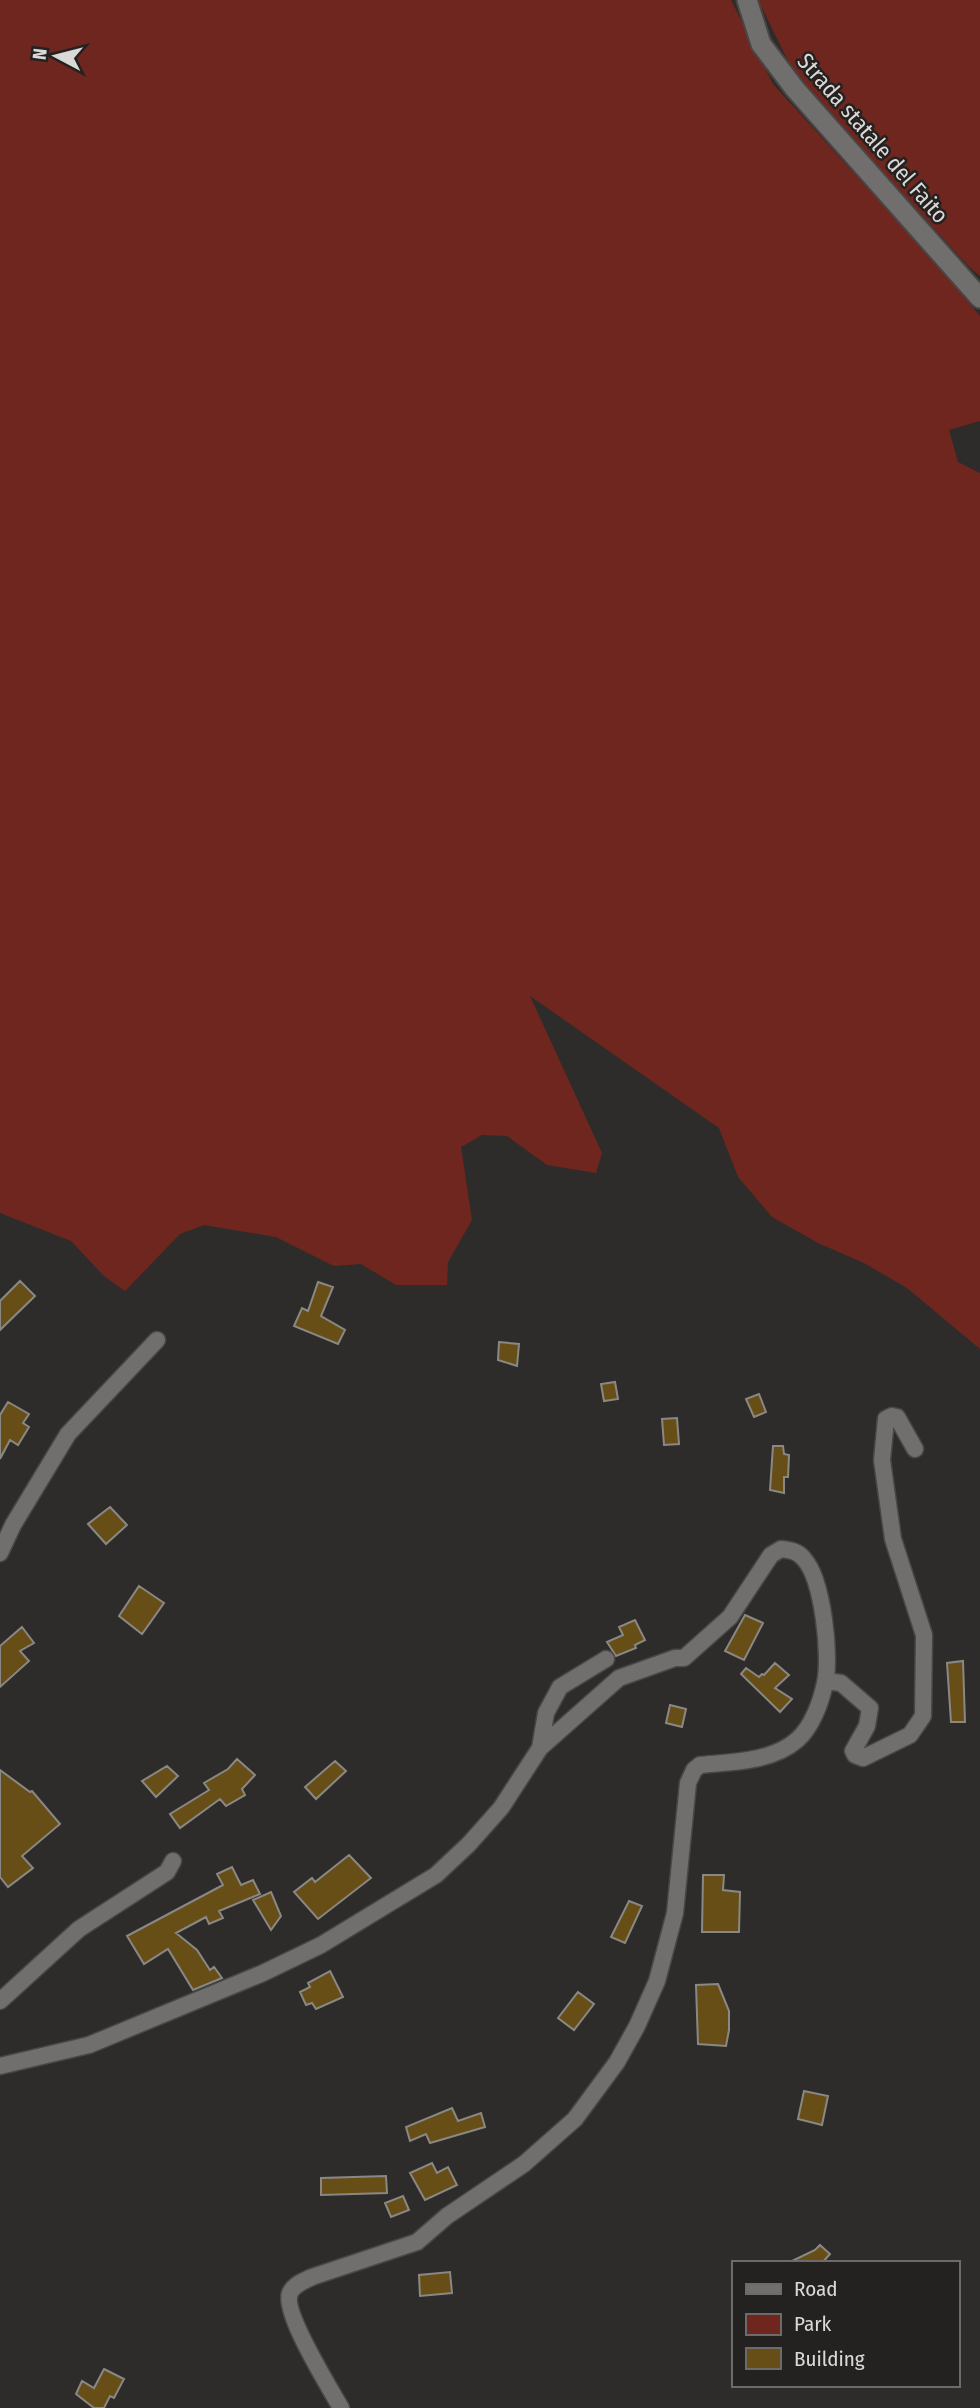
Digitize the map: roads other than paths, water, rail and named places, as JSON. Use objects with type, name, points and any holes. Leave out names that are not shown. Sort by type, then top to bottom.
[{"type":"street","name":"Strada statale del Faito","points":[[747,0],[761,44],[795,89],[980,298]]},
{"type":"street","points":[[0,1553],[13,1525],[68,1434],[157,1340]]},
{"type":"street","points":[[826,1681],[841,1683],[870,1708],[867,1726],[853,1751],[855,1755],[863,1758],[910,1735],[923,1716],[924,1635],[893,1539],[882,1460],[886,1419],[897,1417],[915,1449]]},
{"type":"street","points":[[0,2066],[89,2045],[263,1973],[321,1945],[436,1875],[501,1808],[540,1748],[619,1678],[676,1658],[684,1658],[730,1617],[771,1555],[780,1549],[796,1551],[806,1560],[818,1589],[826,1632],[826,1681],[815,1714],[798,1740],[776,1753],[700,1765],[694,1770],[688,1783],[675,1913],[657,1980],[637,2026],[617,2062],[575,2119],[524,2164],[447,2217],[417,2242],[312,2277],[296,2285],[289,2294],[288,2306],[341,2408]]},
{"type":"street","points":[[540,1748],[546,1713],[560,1687],[606,1659]]},
{"type":"street","points":[[0,2001],[79,1929],[167,1872],[173,1861]]}]
